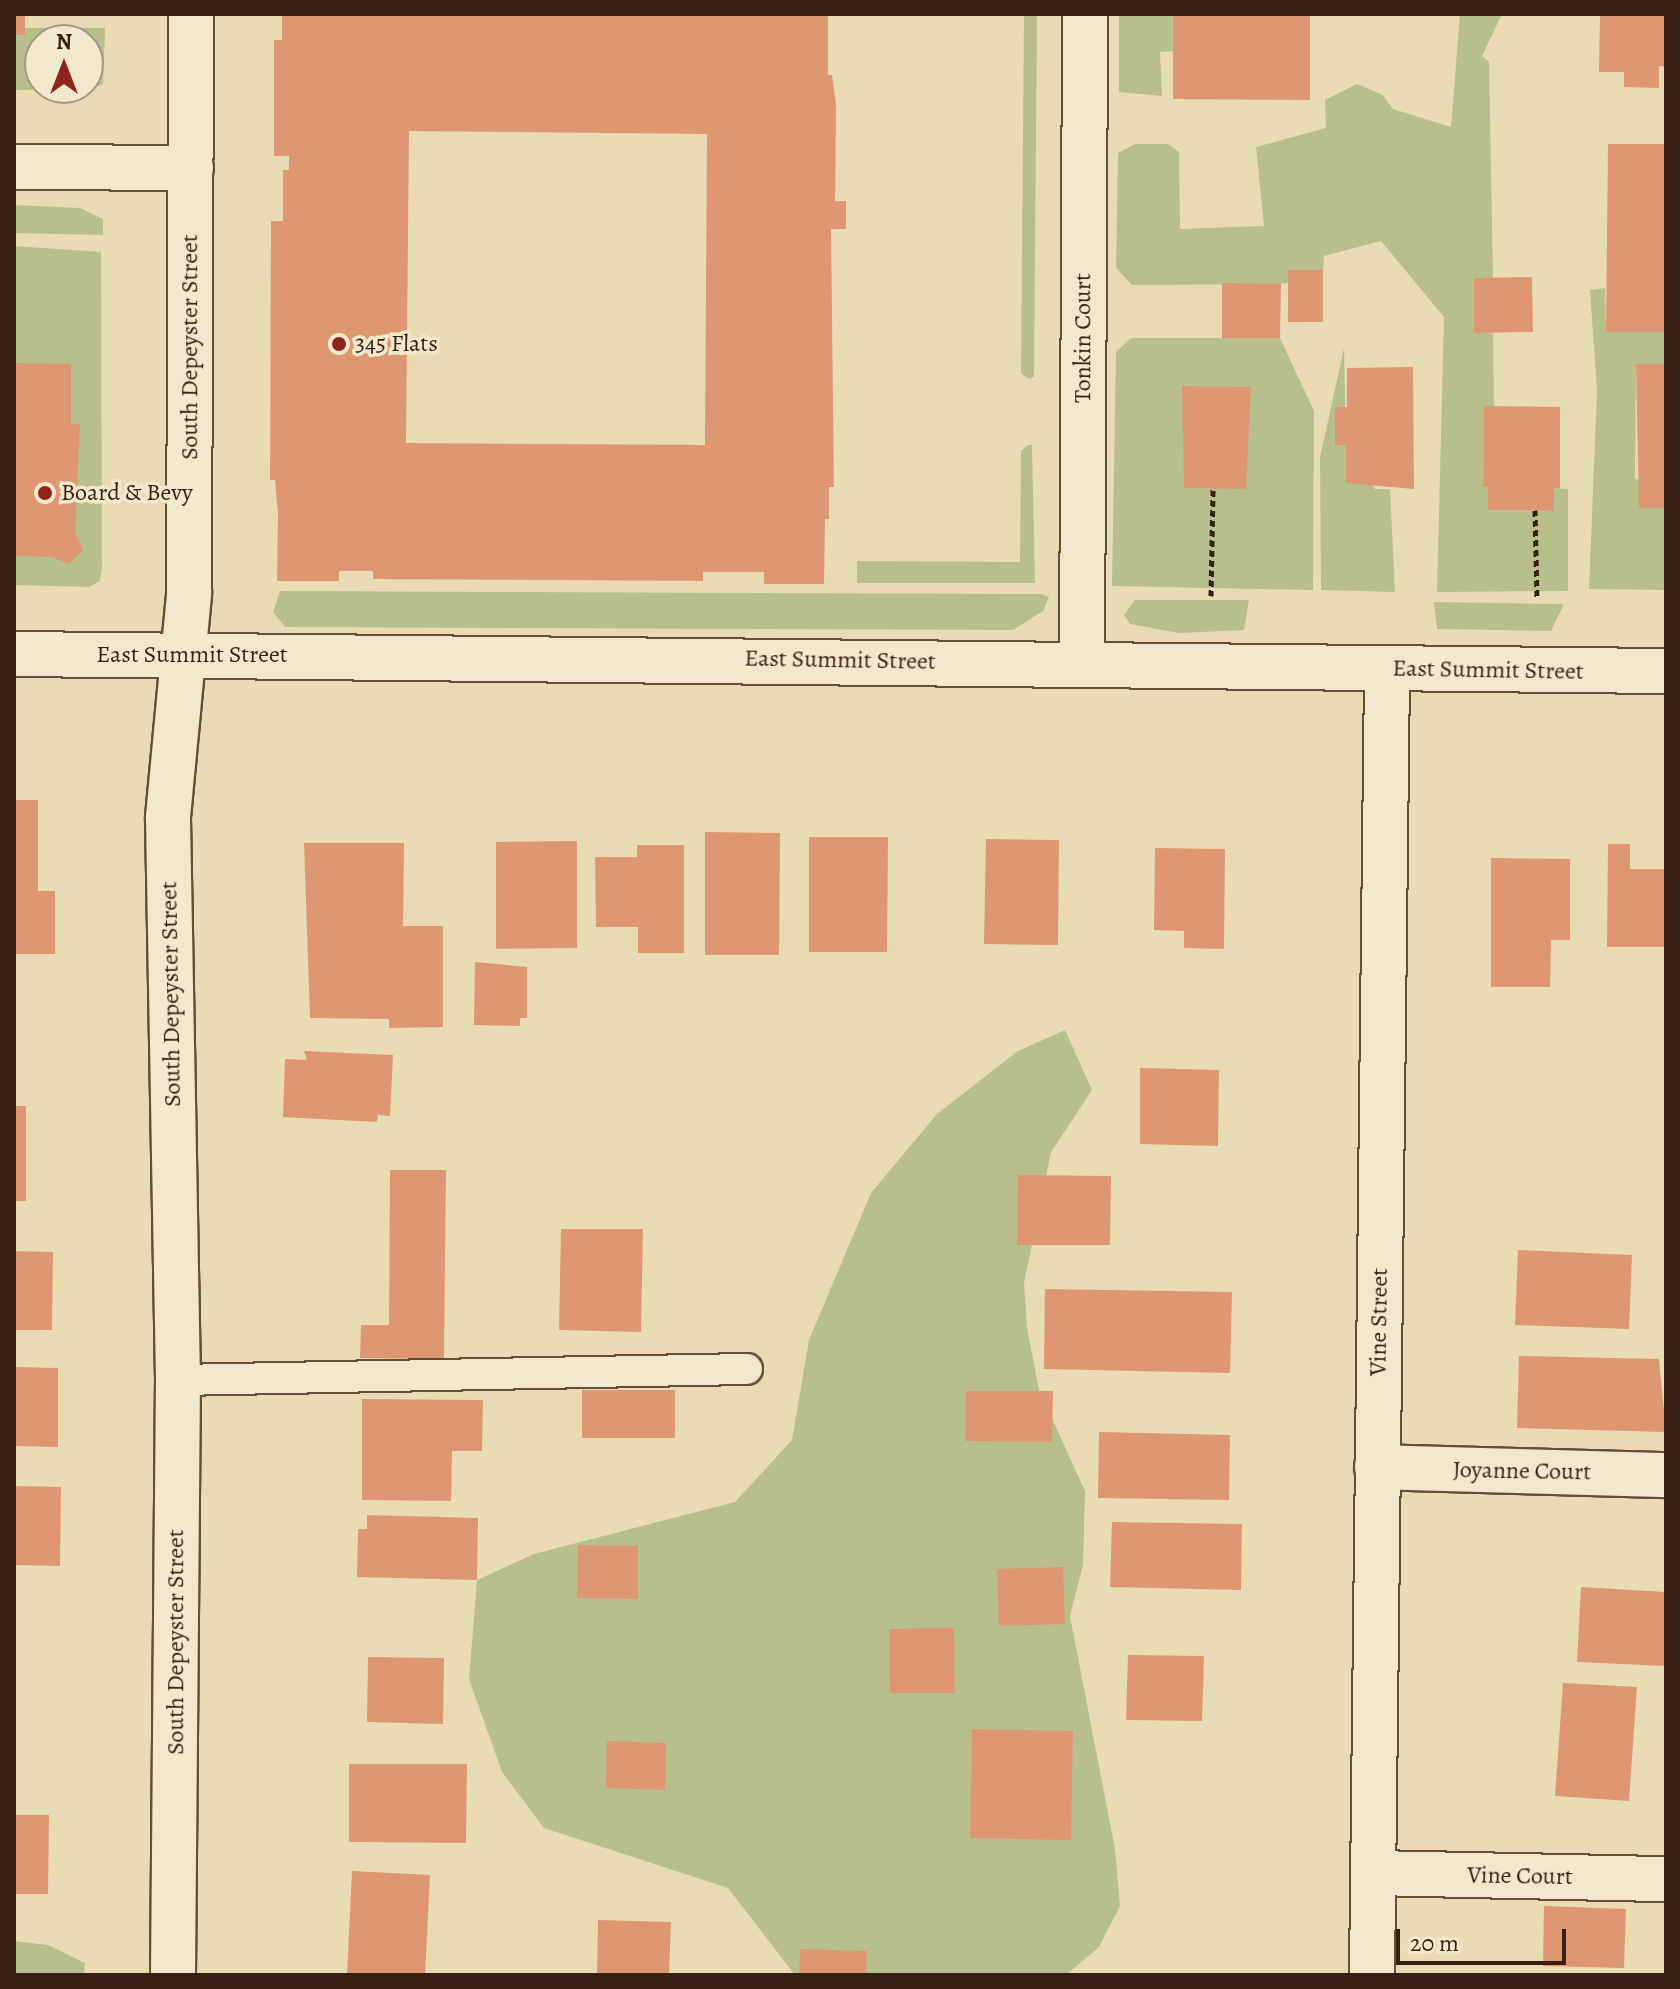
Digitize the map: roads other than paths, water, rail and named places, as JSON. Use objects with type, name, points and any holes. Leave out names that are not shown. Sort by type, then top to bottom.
[{"type":"street","name":"South Depeyster Street","points":[[173,1975],[178,1380],[168,817],[185,655],[191,14]]},
{"type":"street","name":"Tonkin Court","points":[[1082,662],[1085,14]]},
{"type":"street","points":[[14,167],[191,168]]},
{"type":"street","name":"East Summit Street","points":[[14,654],[1082,662],[1666,671]]},
{"type":"street","name":"Vine Street","points":[[1372,1975],[1387,669]]},
{"type":"street","name":"Joyanne Court","points":[[1377,1467],[1666,1475]]},
{"type":"street","name":"Vine Court","points":[[1373,1873],[1666,1879]]},
{"type":"lane","points":[[178,1380],[747,1369]]},
{"type":"place","name":"345 Flats","points":[[339,344]]},
{"type":"place","name":"Board & Bevy","points":[[45,493]]}]
